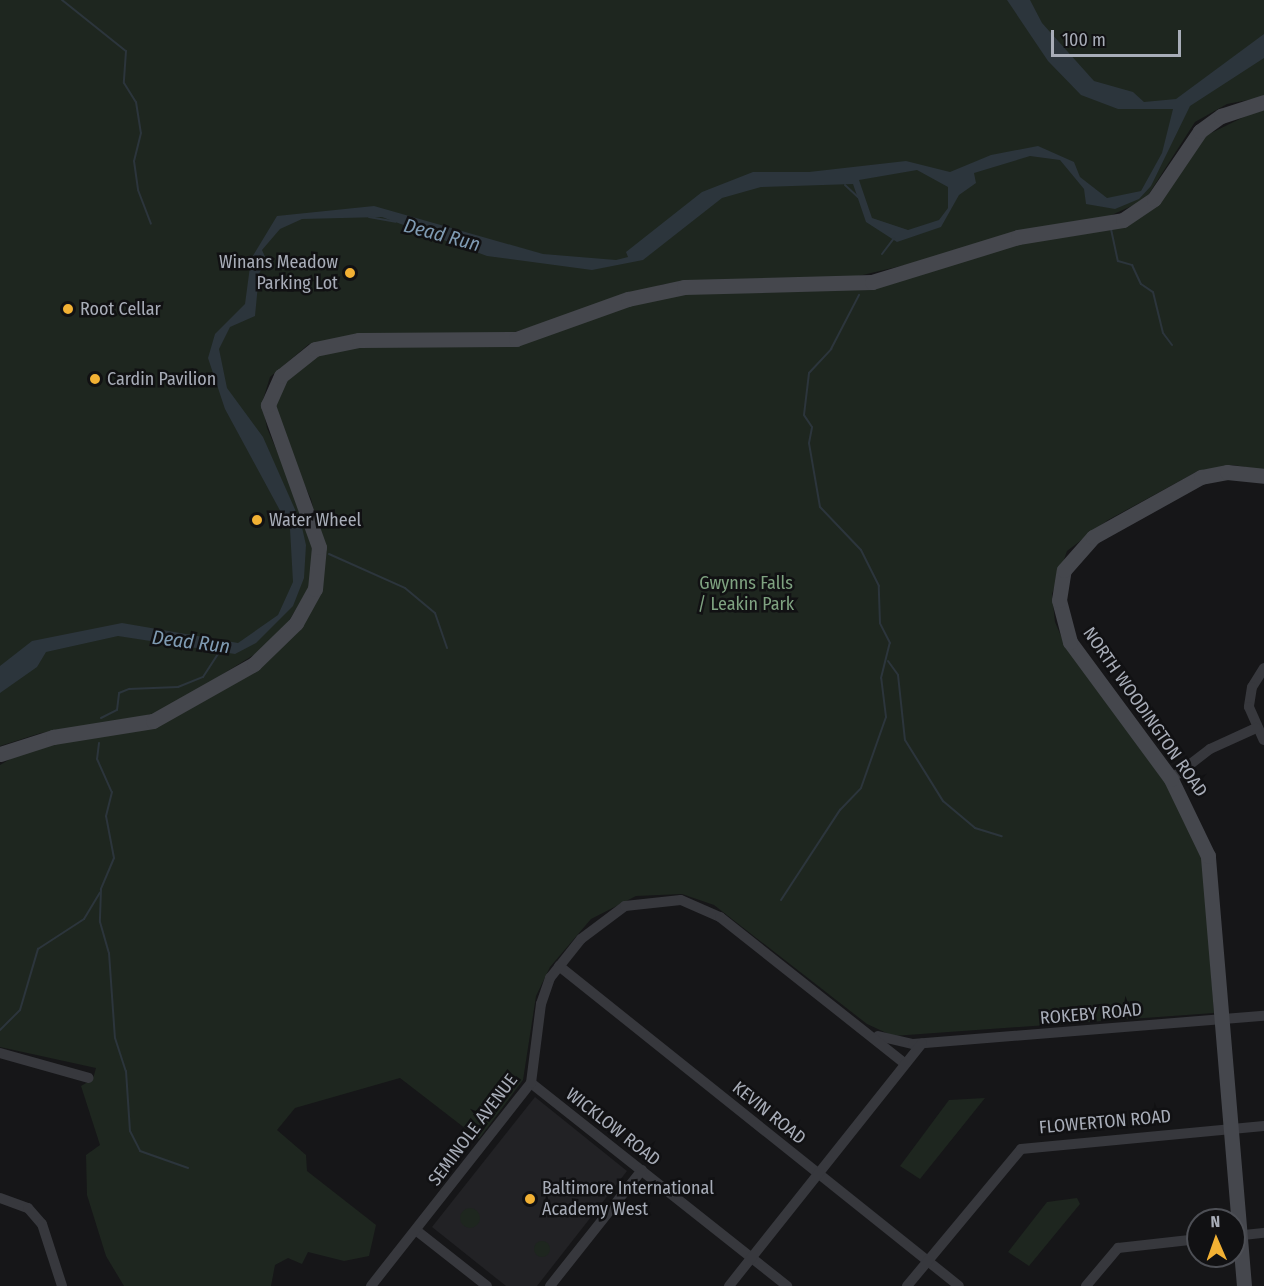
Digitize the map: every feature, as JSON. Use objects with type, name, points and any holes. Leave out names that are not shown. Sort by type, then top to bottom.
[{"type":"street","points":[[0,754],[53,737],[153,721],[254,663],[296,623],[315,589],[319,547],[268,405],[281,376],[315,349],[360,340],[516,339],[628,299],[684,287],[872,282],[1018,237],[1123,220],[1154,198],[1200,131],[1221,116],[1264,102]]},
{"type":"street","name":"NORTH WOODINGTON ROAD","points":[[1235,1208],[1223,1020],[1208,856],[1171,779],[1070,642],[1059,600],[1064,570],[1093,537],[1186,484],[1227,472],[1264,476]]},
{"type":"street","points":[[1264,668],[1249,696],[1256,728],[1264,740]]},
{"type":"street","points":[[1171,779],[1210,749],[1256,728]]},
{"type":"street","name":"SEMINOLE AVENUE","points":[[371,1286],[417,1231],[531,1083],[541,1004],[559,966],[612,913],[639,902],[681,900],[720,917],[867,1031],[904,1063]]},
{"type":"street","name":"KEVIN ROAD","points":[[559,966],[959,1286]]},
{"type":"street","name":"ROKEBY ROAD","points":[[867,1031],[892,1042],[922,1043],[1264,1016]]},
{"type":"street","points":[[729,1286],[922,1043]]},
{"type":"street","points":[[0,1053],[89,1078]]},
{"type":"street","name":"WICKLOW ROAD","points":[[531,1083],[787,1286]]},
{"type":"street","name":"FLOWERTON ROAD","points":[[907,1286],[1021,1149],[1264,1125]]},
{"type":"street","points":[[550,1286],[642,1170]]},
{"type":"street","points":[[0,1198],[28,1208],[42,1224],[62,1286]]},
{"type":"street","points":[[417,1231],[487,1286]]},
{"type":"street","points":[[1246,1234],[1264,1233]]},
{"type":"street","points":[[1086,1286],[1118,1248],[1186,1240]]},
{"type":"street","name":"NORTH WOODINGTON ROAD","points":[[1242,1268],[1244,1286]]},
{"type":"shaded area","name":"Baltimore International Academy West","points":[[535,1097],[627,1171],[537,1286],[506,1286],[432,1227]]},
{"type":"green space","points":[[0,0],[1264,0],[1264,97],[1227,104],[1195,122],[1145,200],[1105,218],[850,278],[664,284],[512,333],[361,334],[309,344],[270,377],[262,403],[267,428],[313,535],[311,584],[287,624],[260,651],[171,706],[133,721],[41,733],[0,746]]},
{"type":"green space","name":"Gwynns Falls / Leakin Park","points":[[1264,107],[1264,470],[1233,465],[1198,471],[1108,520],[1067,551],[1052,594],[1055,622],[1065,645],[1174,795],[1203,860],[1214,1013],[893,1036],[867,1024],[714,905],[682,894],[636,896],[591,919],[550,967],[536,996],[523,1080],[479,1139],[400,1078],[295,1108],[277,1130],[306,1155],[307,1171],[376,1225],[369,1256],[344,1261],[308,1252],[302,1264],[288,1258],[275,1265],[271,1286],[124,1286],[106,1256],[87,1195],[86,1155],[100,1145],[81,1086],[93,1079],[96,1068],[0,1047],[0,765],[32,746],[112,735],[285,640],[324,553],[311,499],[280,432],[273,405],[277,389],[321,351],[342,345],[510,343],[663,293],[857,286],[914,277],[960,258],[1137,218],[1201,138]]},
{"type":"green space","points":[[985,1098],[920,1179],[900,1166],[949,1100]]},
{"type":"green space","points":[[1077,1198],[1080,1204],[1029,1266],[1008,1252],[1047,1202]]},
{"type":"green space","points":[[470,1208],[477,1211],[480,1218],[477,1225],[470,1228],[463,1225],[460,1218],[463,1211]]},
{"type":"green space","points":[[542,1241],[550,1249],[542,1257],[534,1249]]},
{"type":"water","name":"Dead Run","points":[[1007,0],[1030,0],[1042,23],[1094,81],[1133,92],[1144,102],[1176,99],[1264,34],[1264,58],[1190,106],[1151,186],[1139,199],[1115,209],[1086,204],[1084,189],[1060,160],[1030,156],[974,173],[976,183],[959,195],[941,227],[897,242],[866,222],[853,184],[761,187],[722,198],[643,260],[592,270],[487,256],[382,217],[302,219],[280,229],[262,250],[266,259],[259,274],[255,316],[230,327],[219,349],[227,388],[263,437],[301,523],[306,545],[304,578],[293,606],[256,643],[235,654],[118,636],[46,652],[37,667],[0,693],[0,666],[32,641],[122,623],[238,643],[278,615],[293,582],[290,529],[225,409],[208,358],[215,334],[245,304],[251,259],[277,216],[374,206],[543,254],[616,260],[628,257],[626,252],[702,192],[753,172],[809,172],[906,161],[950,172],[991,155],[1038,146],[1074,162],[1080,177],[1107,198],[1141,191],[1162,153],[1173,109],[1118,109],[1081,95],[1048,61]],"holes":[[[917,170],[948,187],[948,208],[939,220],[908,230],[872,218],[859,180]]]},
{"type":"waterway","points":[[62,0],[126,51],[124,83],[136,102],[141,133],[134,161],[138,190],[151,224]]},
{"type":"waterway","name":"Dead Run","points":[[845,185],[858,197]]},
{"type":"waterway","name":"Dead Run","points":[[369,217],[396,222]]},
{"type":"waterway","points":[[1111,229],[1118,261],[1132,265],[1141,284],[1153,292],[1163,333],[1172,345]]},
{"type":"waterway","points":[[882,254],[894,238]]},
{"type":"waterway","points":[[781,900],[840,810],[861,788],[886,717],[881,678],[890,643],[880,623],[879,586],[861,550],[820,507],[809,443],[812,427],[804,415],[809,373],[831,349],[859,295]]},
{"type":"waterway","points":[[329,554],[405,588],[435,613],[447,648]]},
{"type":"waterway","points":[[101,718],[117,710],[119,693],[129,689],[178,687],[203,677],[219,652]]},
{"type":"waterway","points":[[888,661],[898,675],[905,740],[943,801],[975,828],[1002,836]]},
{"type":"waterway","points":[[99,743],[97,759],[112,792],[106,816],[114,858],[101,889],[100,922],[109,953],[115,1038],[126,1071],[130,1131],[140,1151],[188,1168]]},
{"type":"waterway","points":[[0,1030],[20,1010],[38,949],[84,919],[100,892]]},
{"type":"place","name":"Winans Meadow Parking Lot","points":[[350,273]]},
{"type":"place","name":"Root Cellar","points":[[68,309]]},
{"type":"place","name":"Cardin Pavilion","points":[[95,379]]},
{"type":"place","name":"Water Wheel","points":[[257,520]]},
{"type":"place","name":"Baltimore International Academy West","points":[[530,1199]]}]
